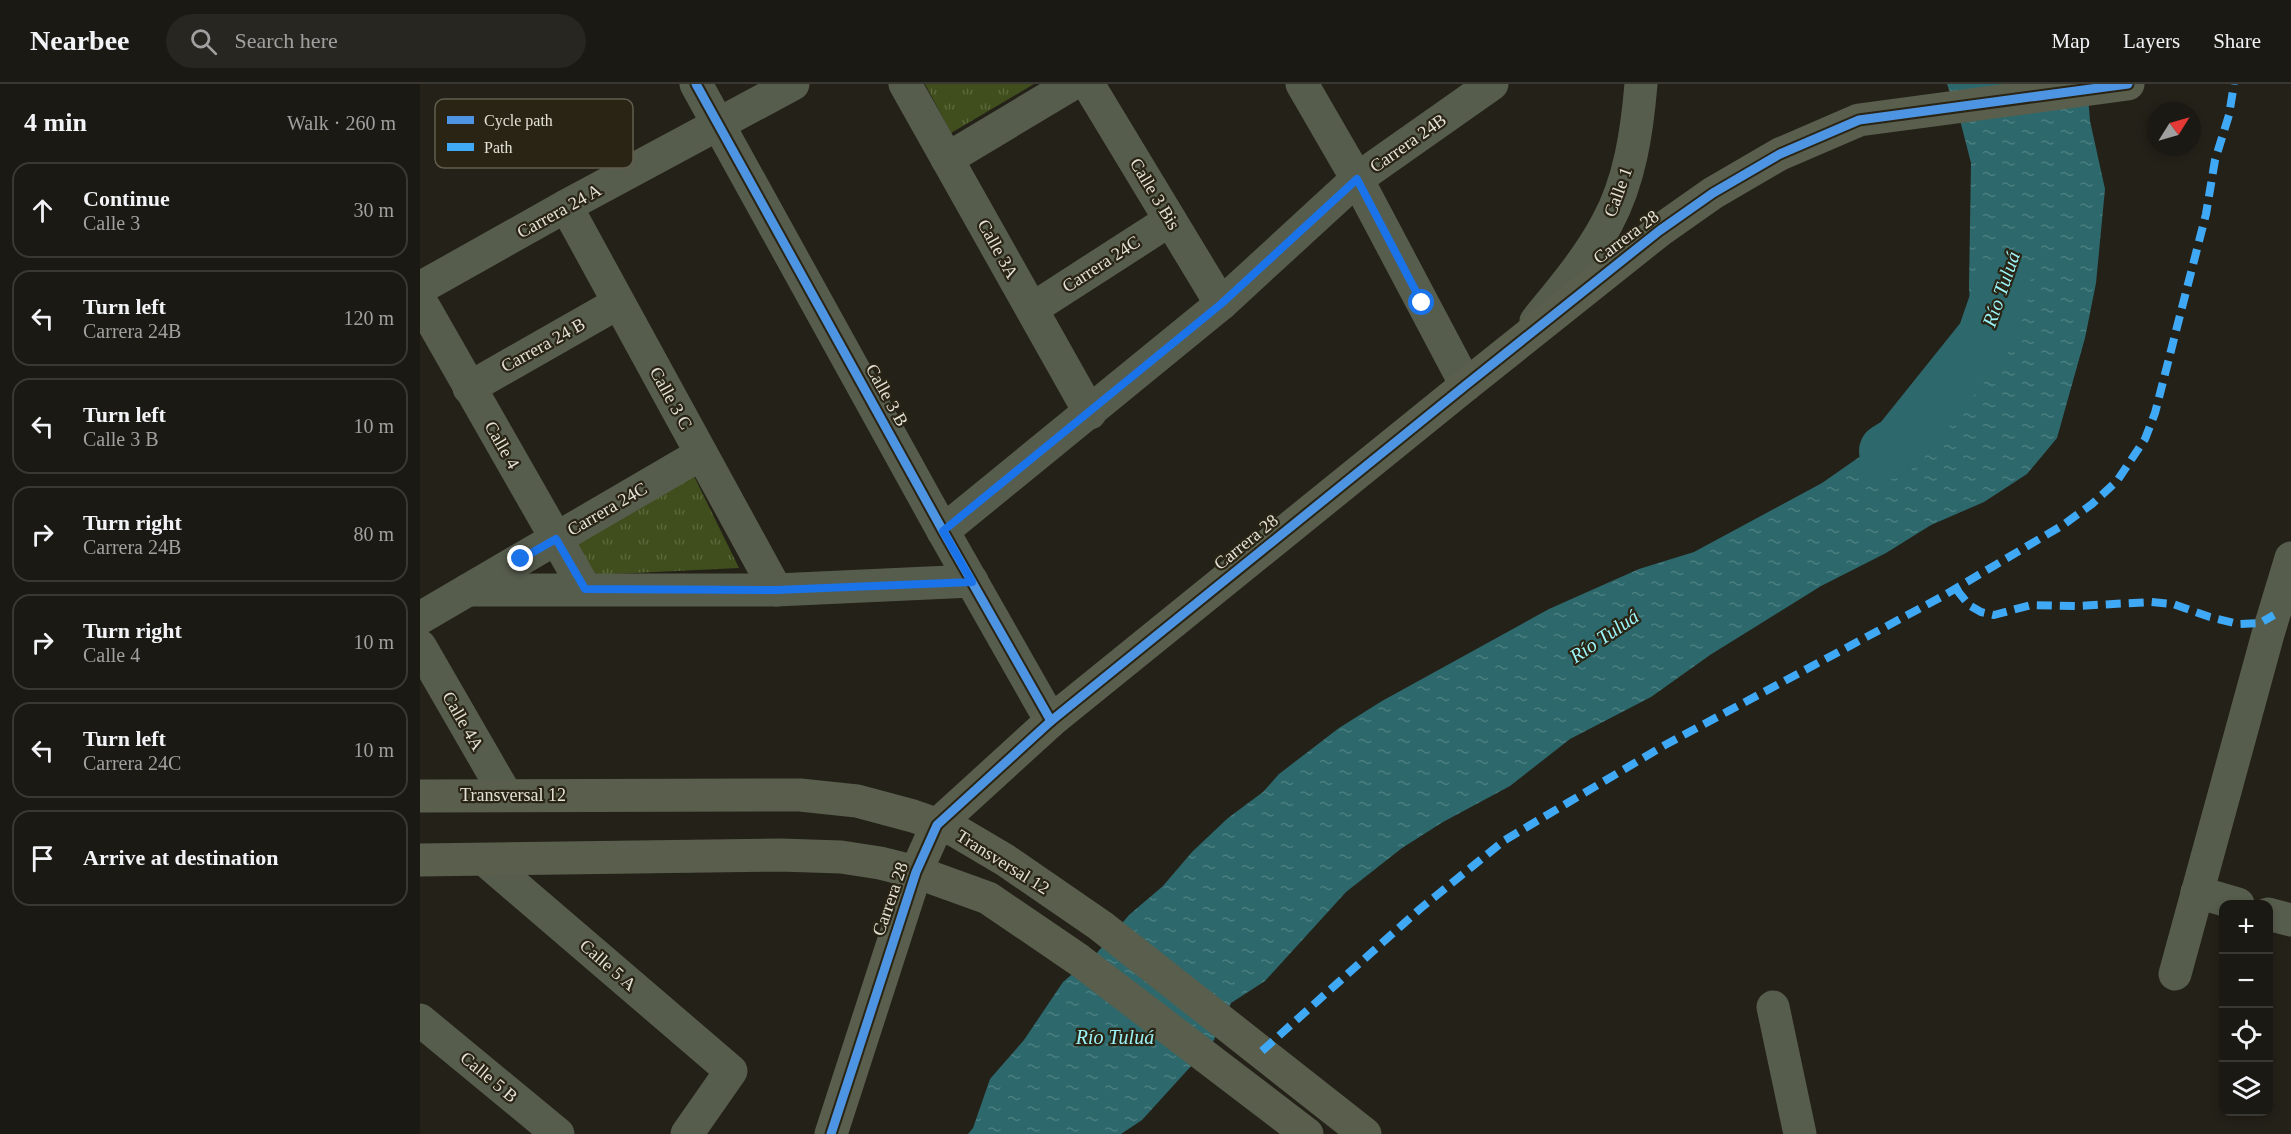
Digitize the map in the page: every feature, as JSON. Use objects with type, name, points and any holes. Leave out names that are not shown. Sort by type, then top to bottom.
[{"type":"main road","name":"Carrera 28","points":[[831,1134],[916,872],[937,825],[1051,721],[1466,385],[1659,231],[1713,193],[1780,154],[1859,120],[2128,84]]},
{"type":"main road","name":"Transversal 12","points":[[420,796],[800,795],[857,801],[957,831],[1005,860],[1101,926],[1365,1134]]},
{"type":"main road","points":[[420,860],[780,855],[841,857],[916,872],[988,897],[1079,960],[1307,1134]]},
{"type":"street","name":"Calle 3 B","points":[[696,84],[943,531],[1051,721]]},
{"type":"street","name":"Carrera 24 A","points":[[420,288],[566,206],[794,84]]},
{"type":"street","name":"Calle 3A","points":[[905,84],[1090,413]]},
{"type":"street","points":[[948,159],[1072,84]]},
{"type":"street","name":"Calle 3 Bis","points":[[1088,84],[1221,304]]},
{"type":"street","points":[[1302,84],[1357,179],[1466,385]]},
{"type":"street","name":"Carrera 24B","points":[[943,531],[1221,304],[1357,179],[1492,84]]},
{"type":"street","name":"Calle 1","points":[[1517,344],[1579,266],[1608,222],[1626,174],[1637,126],[1641,84]]},
{"type":"street","name":"Calle 3 C","points":[[566,206],[776,590]]},
{"type":"street","name":"Carrera 24C","points":[[1032,309],[1170,219]]},
{"type":"street","name":"Calle 4","points":[[420,300],[585,589]]},
{"type":"street","name":"Carrera 24 B","points":[[469,388],[618,303]]},
{"type":"street","name":"Carrera 24C","points":[[420,618],[701,454]]},
{"type":"street","points":[[2175,974],[2197,892],[2279,638],[2291,558]]},
{"type":"street","points":[[468,590],[776,590],[972,582]]},
{"type":"street","name":"Calle 4A","points":[[420,646],[506,795]]},
{"type":"street","name":"Calle 5 A","points":[[485,860],[731,1071],[687,1134]]},
{"type":"street","points":[[2197,892],[2224,900]]},
{"type":"street","points":[[2273,915],[2291,920]]},
{"type":"street","points":[[1773,1007],[1800,1134]]},
{"type":"street","name":"Calle 5 B","points":[[420,1020],[558,1134]]},
{"type":"green space","points":[[925,84],[1034,84],[951,133]]},
{"type":"green space","points":[[692,472],[739,568],[592,575],[572,543]]},
{"type":"water","name":"Río Tuluá","points":[[1947,84],[2087,84],[2090,121],[2105,189],[2096,283],[2085,338],[2057,438],[2027,474],[1984,502],[1931,525],[1886,553],[1821,586],[1710,655],[1651,697],[1570,739],[1510,786],[1443,822],[1402,848],[1346,892],[1265,981],[1231,1003],[1213,1042],[1142,1120],[1121,1134],[968,1134],[973,1128],[990,1079],[1024,1040],[1063,982],[1096,954],[1129,915],[1163,886],[1192,852],[1228,818],[1263,792],[1279,774],[1339,728],[1382,701],[1549,609],[1639,569],[1694,552],[1822,483],[1868,451],[1965,375],[1973,347],[1969,287],[1971,163],[1960,120]]},
{"type":"waterway","name":"Río Tuluá","points":[[1887,451],[1900,443],[1985,337],[2003,285]]},
{"type":"marked path","points":[[1262,1051],[1421,908],[1505,840],[1665,745],[1943,596],[2063,525],[2092,504],[2117,481],[2145,439],[2155,413],[2206,214],[2215,160],[2229,115],[2234,84]]},
{"type":"marked path","points":[[1956,589],[1969,605],[1981,612],[1994,615],[2031,605],[2076,606],[2151,602],[2173,604],[2238,624],[2260,623],[2274,615]]},
{"type":"cycle path","points":[[696,84],[943,531],[1051,721]]},
{"type":"cycle path","points":[[831,1134],[916,872],[937,825],[1051,721],[1466,385],[1659,231],[1713,193],[1780,154],[1859,120],[2128,84]]},
{"type":"route","points":[[521,559],[556,539],[585,589],[776,590],[972,582],[943,531],[1221,304],[1357,179],[1422,303]]}]
